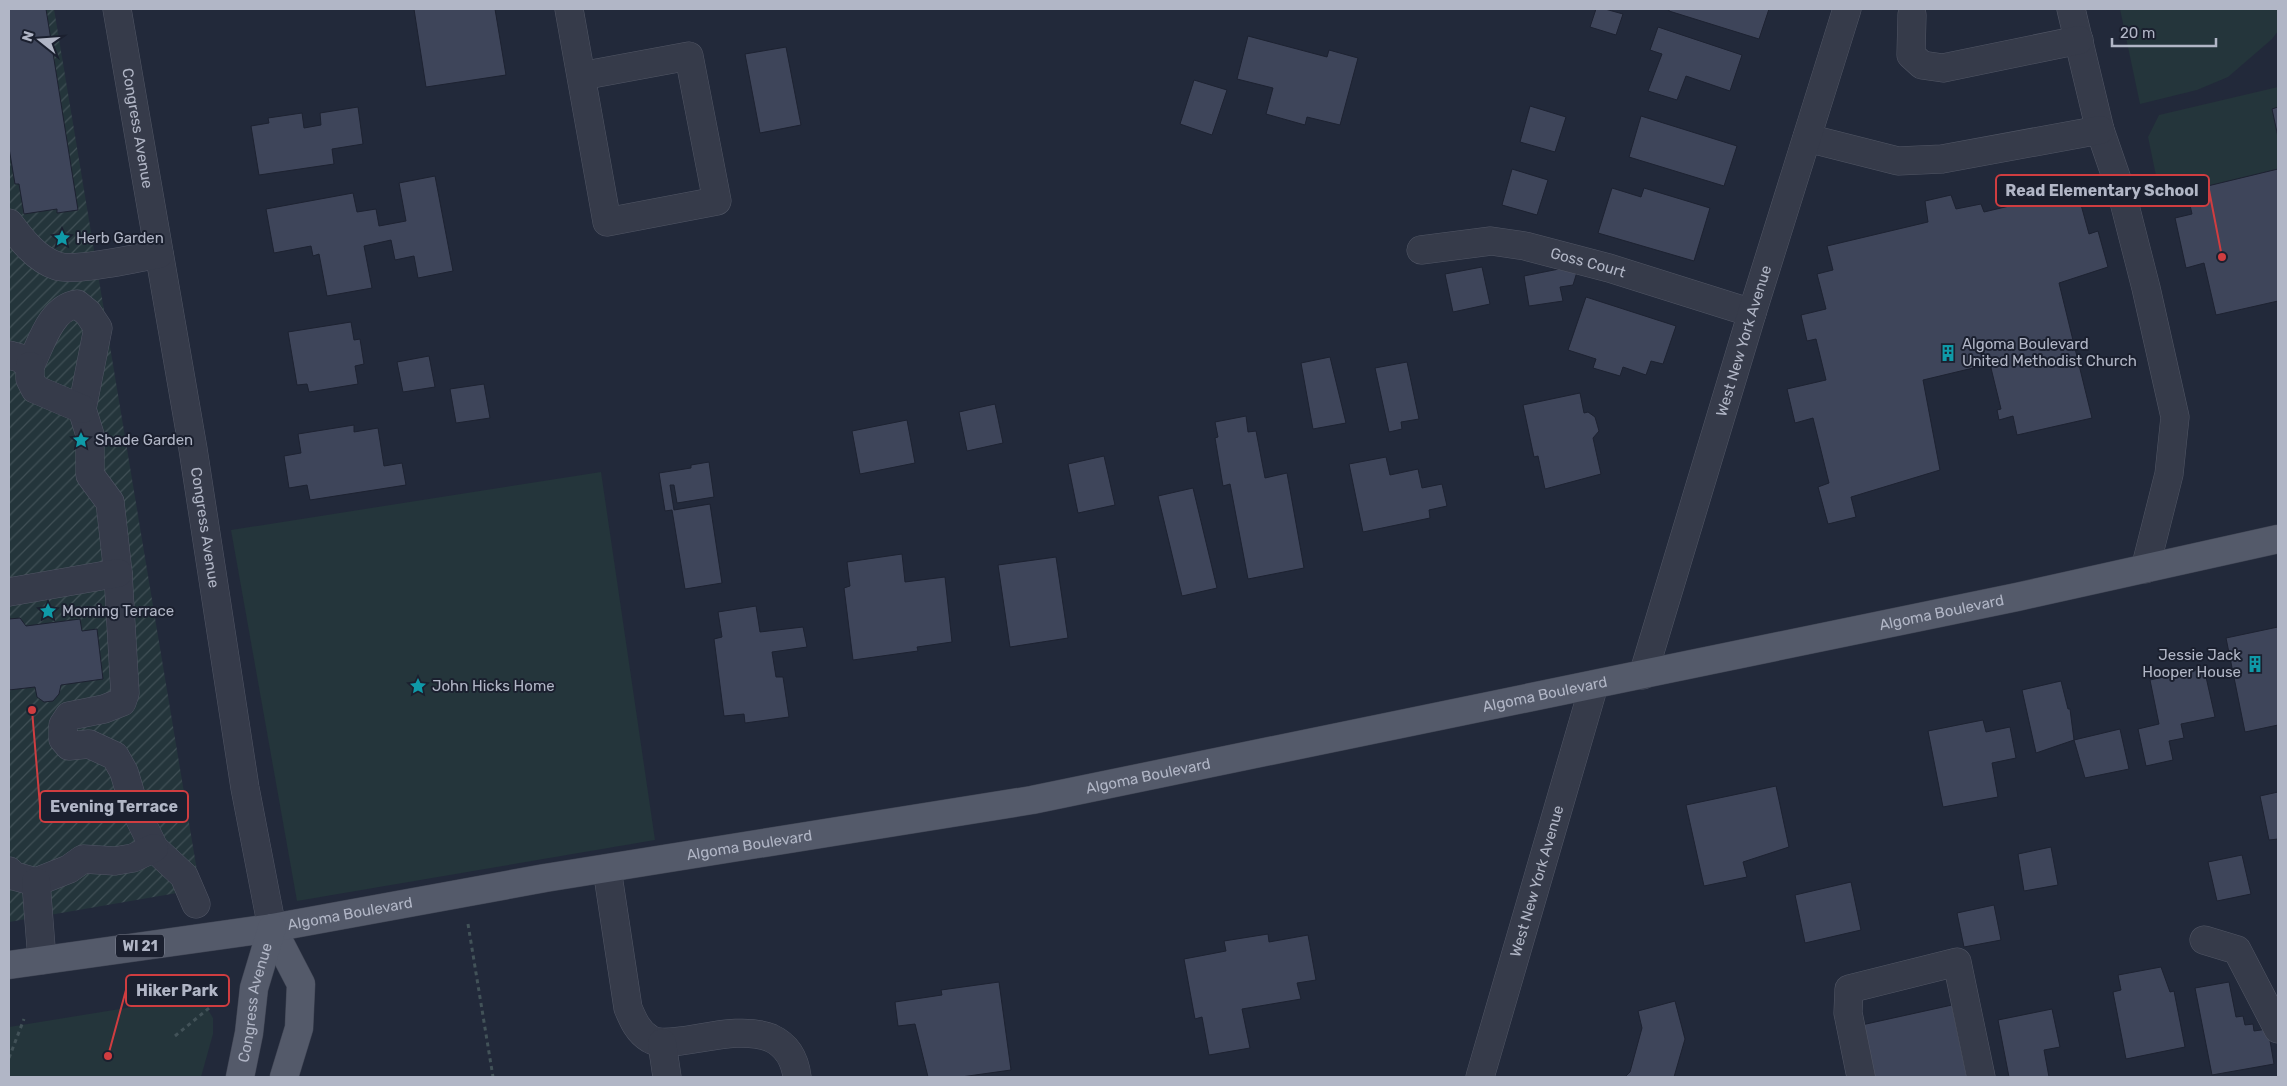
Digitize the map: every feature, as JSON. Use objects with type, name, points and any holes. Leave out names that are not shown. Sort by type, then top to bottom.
[{"type":"main road","name":"Algoma Boulevard","points":[[9,965],[272,928],[607,869],[1032,800],[1643,675],[2278,539]]},
{"type":"main road","name":"Congress Avenue","points":[[240,1077],[249,1033],[254,988],[272,928]]},
{"type":"main road","name":"Congress Avenue","points":[[272,928],[301,984],[299,1028],[284,1077]]},
{"type":"street","name":"Congress Avenue","points":[[117,9],[193,450],[246,788],[272,928]]},
{"type":"street","points":[[569,9],[607,222],[717,201],[688,56],[581,76]]},
{"type":"street","name":"West New York Avenue","points":[[1643,675],[1752,313],[1847,9]]},
{"type":"street","points":[[2071,9],[2100,130],[2122,194],[2146,288],[2175,417],[2169,474],[2145,568]]},
{"type":"street","points":[[1909,11],[1911,55],[1922,66],[1943,68],[2079,40]]},
{"type":"street","points":[[1806,138],[1898,161],[1942,159],[2100,130]]},
{"type":"street","points":[[9,223],[27,248],[57,266],[87,266],[159,254]]},
{"type":"street","name":"Goss Court","points":[[1420,250],[1492,241],[1525,246],[1609,268],[1752,313]]},
{"type":"street","points":[[82,409],[36,389],[19,361],[54,318],[67,306],[77,304],[88,312],[98,328],[82,409],[90,435],[90,476],[110,502],[118,573],[125,693],[122,702],[104,709],[69,716],[63,725],[63,739],[69,746],[89,744],[115,756],[124,772],[135,809],[154,848],[184,876],[196,904]]},
{"type":"street","points":[[9,592],[118,573]]},
{"type":"street","name":"West New York Avenue","points":[[1480,1077],[1594,685]]},
{"type":"street","points":[[9,871],[14,876],[36,882],[69,869],[84,859],[115,861],[133,858],[154,848]]},
{"type":"street","points":[[607,869],[628,1008],[636,1027],[651,1040],[662,1043],[722,1033],[745,1032],[764,1035],[786,1048],[796,1065],[797,1077]]},
{"type":"street","points":[[36,882],[42,960]]},
{"type":"street","points":[[2204,940],[2237,950],[2278,1029]]},
{"type":"street","points":[[1862,1077],[1848,1014],[1849,989],[1957,962],[1981,1077]]},
{"type":"street","points":[[662,1043],[667,1077]]},
{"type":"path","points":[[463,894],[493,1077]]},
{"type":"path","points":[[175,1036],[214,1004]]},
{"type":"path","points":[[9,1058],[24,1019]]},
{"type":"shaded area","points":[[9,9],[54,9],[200,889],[9,922]]},
{"type":"shaded area","points":[[2120,9],[2278,9],[2278,31],[2272,39],[2228,77],[2197,90],[2140,104]]},
{"type":"shaded area","points":[[2278,87],[2278,107],[2272,109],[2278,137],[2278,169],[2187,191],[2159,190],[2148,137],[2159,115]]},
{"type":"shaded area","points":[[601,472],[655,840],[297,901],[231,530]]},
{"type":"shaded area","points":[[200,996],[213,1018],[213,1034],[201,1077],[9,1077],[9,1027]]},
{"type":"building","points":[[9,9],[46,9],[78,210],[57,213],[57,209],[24,214],[19,184],[15,184],[9,148]]},
{"type":"building","points":[[414,9],[495,9],[506,75],[426,87]]},
{"type":"building","points":[[1596,9],[1605,9],[1623,14],[1616,35],[1590,27]]},
{"type":"building","points":[[1669,9],[1769,9],[1759,39],[1669,11]]},
{"type":"building","points":[[1658,27],[1742,55],[1730,91],[1686,76],[1677,100],[1648,91],[1662,54],[1650,50]]},
{"type":"building","points":[[1248,36],[1327,57],[1329,50],[1358,58],[1340,125],[1307,117],[1305,125],[1266,114],[1273,88],[1237,79]]},
{"type":"building","points":[[786,47],[801,125],[760,133],[745,54]]},
{"type":"building","points":[[1194,80],[1227,90],[1212,135],[1180,124]]},
{"type":"building","points":[[1530,106],[1566,117],[1555,152],[1520,142]]},
{"type":"building","points":[[358,107],[363,144],[332,149],[334,164],[259,175],[251,126],[269,123],[268,118],[302,113],[304,128],[321,125],[320,113]]},
{"type":"building","points":[[2278,107],[2278,137],[2272,109]]},
{"type":"building","points":[[1641,116],[1737,146],[1724,186],[1629,157]]},
{"type":"building","points":[[1512,169],[1548,180],[1537,215],[1502,205]]},
{"type":"building","points":[[2278,169],[2278,301],[2216,315],[2204,263],[2186,268],[2175,218],[2192,214],[2187,191]]},
{"type":"building","points":[[435,176],[453,271],[418,278],[414,256],[395,260],[391,240],[364,246],[372,288],[327,296],[319,254],[313,256],[311,246],[274,253],[266,209],[353,193],[357,212],[376,209],[379,226],[406,221],[399,183]]},
{"type":"building","points":[[1612,188],[1641,197],[1644,188],[1710,208],[1694,261],[1598,233]]},
{"type":"building","name":"Algoma Boulevard United Methodist Church","points":[[2077,190],[2089,234],[2098,231],[2108,267],[2059,283],[2092,418],[2017,435],[2013,416],[1999,420],[1997,410],[2001,409],[1990,364],[1923,380],[1940,470],[1851,497],[1856,517],[1828,524],[1818,487],[1829,483],[1813,418],[1795,423],[1787,389],[1826,380],[1816,339],[1807,341],[1801,315],[1826,309],[1817,274],[1833,270],[1827,246],[1928,222],[1925,201],[1951,195],[1956,209],[1981,204],[1984,212]]},
{"type":"building","points":[[1482,267],[1490,304],[1453,312],[1445,274]]},
{"type":"building","points":[[1564,268],[1577,272],[1573,285],[1560,287],[1563,301],[1529,306],[1524,276]]},
{"type":"building","points":[[1586,297],[1676,326],[1663,364],[1651,361],[1646,375],[1623,367],[1620,376],[1593,368],[1596,359],[1568,350]]},
{"type":"building","points":[[351,322],[354,340],[360,339],[364,364],[355,366],[358,384],[309,392],[307,384],[297,385],[288,332]]},
{"type":"building","points":[[429,356],[435,387],[403,392],[397,362]]},
{"type":"building","points":[[1330,357],[1346,423],[1313,429],[1301,363]]},
{"type":"building","points":[[1407,362],[1419,419],[1401,422],[1402,429],[1389,432],[1375,368]]},
{"type":"building","points":[[484,384],[490,418],[456,423],[450,389]]},
{"type":"building","points":[[1580,393],[1584,413],[1588,412],[1595,417],[1599,431],[1593,438],[1601,474],[1545,489],[1538,456],[1534,457],[1523,405]]},
{"type":"building","points":[[995,404],[1003,443],[967,451],[959,412]]},
{"type":"building","points":[[1246,416],[1248,432],[1256,431],[1265,478],[1287,473],[1304,568],[1248,579],[1230,484],[1223,486],[1215,438],[1218,437],[1215,422]]},
{"type":"building","points":[[907,420],[915,463],[860,474],[852,431]]},
{"type":"building","points":[[354,425],[354,432],[378,428],[384,466],[402,463],[406,485],[310,500],[307,485],[289,488],[284,456],[301,453],[298,434]]},
{"type":"building","points":[[1104,456],[1115,505],[1078,513],[1068,464]]},
{"type":"building","points":[[1386,457],[1390,475],[1418,469],[1422,488],[1442,484],[1447,506],[1429,510],[1430,518],[1363,532],[1349,464]]},
{"type":"building","points":[[709,462],[714,497],[677,503],[674,485],[670,485],[674,510],[710,504],[722,583],[685,589],[672,510],[665,511],[659,473],[691,468],[691,465]]},
{"type":"building","points":[[1193,488],[1217,588],[1182,596],[1158,496]]},
{"type":"building","points":[[902,554],[905,582],[945,577],[952,642],[917,647],[918,651],[853,660],[844,588],[850,586],[847,562]]},
{"type":"building","points":[[1056,557],[1068,638],[1010,647],[998,565]]},
{"type":"building","points":[[756,606],[760,632],[803,627],[807,647],[772,652],[776,677],[783,677],[789,717],[745,723],[744,714],[724,716],[714,639],[722,637],[718,612]]},
{"type":"building","points":[[20,618],[26,626],[80,619],[82,631],[97,629],[103,679],[61,685],[59,694],[53,701],[44,702],[37,697],[35,687],[9,690],[9,619]]},
{"type":"building","name":"Jessie Jack Hooper House","points":[[2278,627],[2278,725],[2245,732],[2226,638]]},
{"type":"building","points":[[2204,668],[2215,717],[2181,724],[2184,738],[2169,741],[2173,760],[2146,766],[2138,729],[2159,724],[2150,680]]},
{"type":"building","points":[[2061,681],[2068,709],[2070,709],[2074,740],[2036,753],[2022,690]]},
{"type":"building","points":[[1983,720],[1986,732],[2010,727],[2016,758],[1992,763],[1998,797],[1943,807],[1928,731]]},
{"type":"building","points":[[2120,729],[2129,769],[2085,778],[2074,740]]},
{"type":"building","points":[[1776,786],[1789,847],[1743,862],[1747,877],[1704,886],[1686,805]]},
{"type":"building","points":[[2278,792],[2278,839],[2269,840],[2260,796]]},
{"type":"building","points":[[2051,847],[2058,885],[2024,891],[2018,854]]},
{"type":"building","points":[[2242,855],[2251,894],[2217,901],[2208,862]]},
{"type":"building","points":[[1851,882],[1861,930],[1805,943],[1795,895]]},
{"type":"building","points":[[1994,905],[2001,940],[1964,947],[1957,913]]},
{"type":"building","points":[[1268,934],[1269,942],[1308,935],[1316,980],[1297,983],[1301,999],[1242,1009],[1250,1048],[1209,1055],[1202,1017],[1195,1019],[1184,959],[1226,951],[1224,941]]},
{"type":"building","points":[[2161,967],[2170,992],[2174,991],[2185,1047],[2126,1059],[2113,992],[2121,990],[2118,975]]},
{"type":"building","points":[[999,982],[1011,1070],[961,1077],[928,1077],[915,1024],[898,1026],[895,1002],[942,995],[941,990]]},
{"type":"building","points":[[2229,982],[2236,1017],[2243,1016],[2245,1025],[2253,1024],[2254,1031],[2268,1029],[2274,1064],[2212,1075],[2195,988]]},
{"type":"building","points":[[1675,1001],[1685,1039],[1674,1077],[1625,1077],[1630,1072],[1642,1028],[1638,1011]]},
{"type":"building","points":[[1952,1005],[1967,1077],[1868,1077],[1857,1026]]},
{"type":"building","points":[[2052,1009],[2060,1047],[2044,1050],[2049,1077],[2009,1077],[1998,1020]]},
{"type":"place","name":"Herb Garden","points":[[62,238]]},
{"type":"place","name":"Read Elementary School","points":[[2222,257]]},
{"type":"place","name":"Algoma Boulevard United Methodist Church","points":[[1948,353]]},
{"type":"place","name":"Shade Garden","points":[[81,440]]},
{"type":"place","name":"Morning Terrace","points":[[48,611]]},
{"type":"place","name":"Jessie Jack Hooper House","points":[[2255,664]]},
{"type":"place","name":"John Hicks Home","points":[[418,686]]},
{"type":"place","name":"Evening Terrace","points":[[32,710]]},
{"type":"place","name":"Hiker Park","points":[[108,1056]]}]
